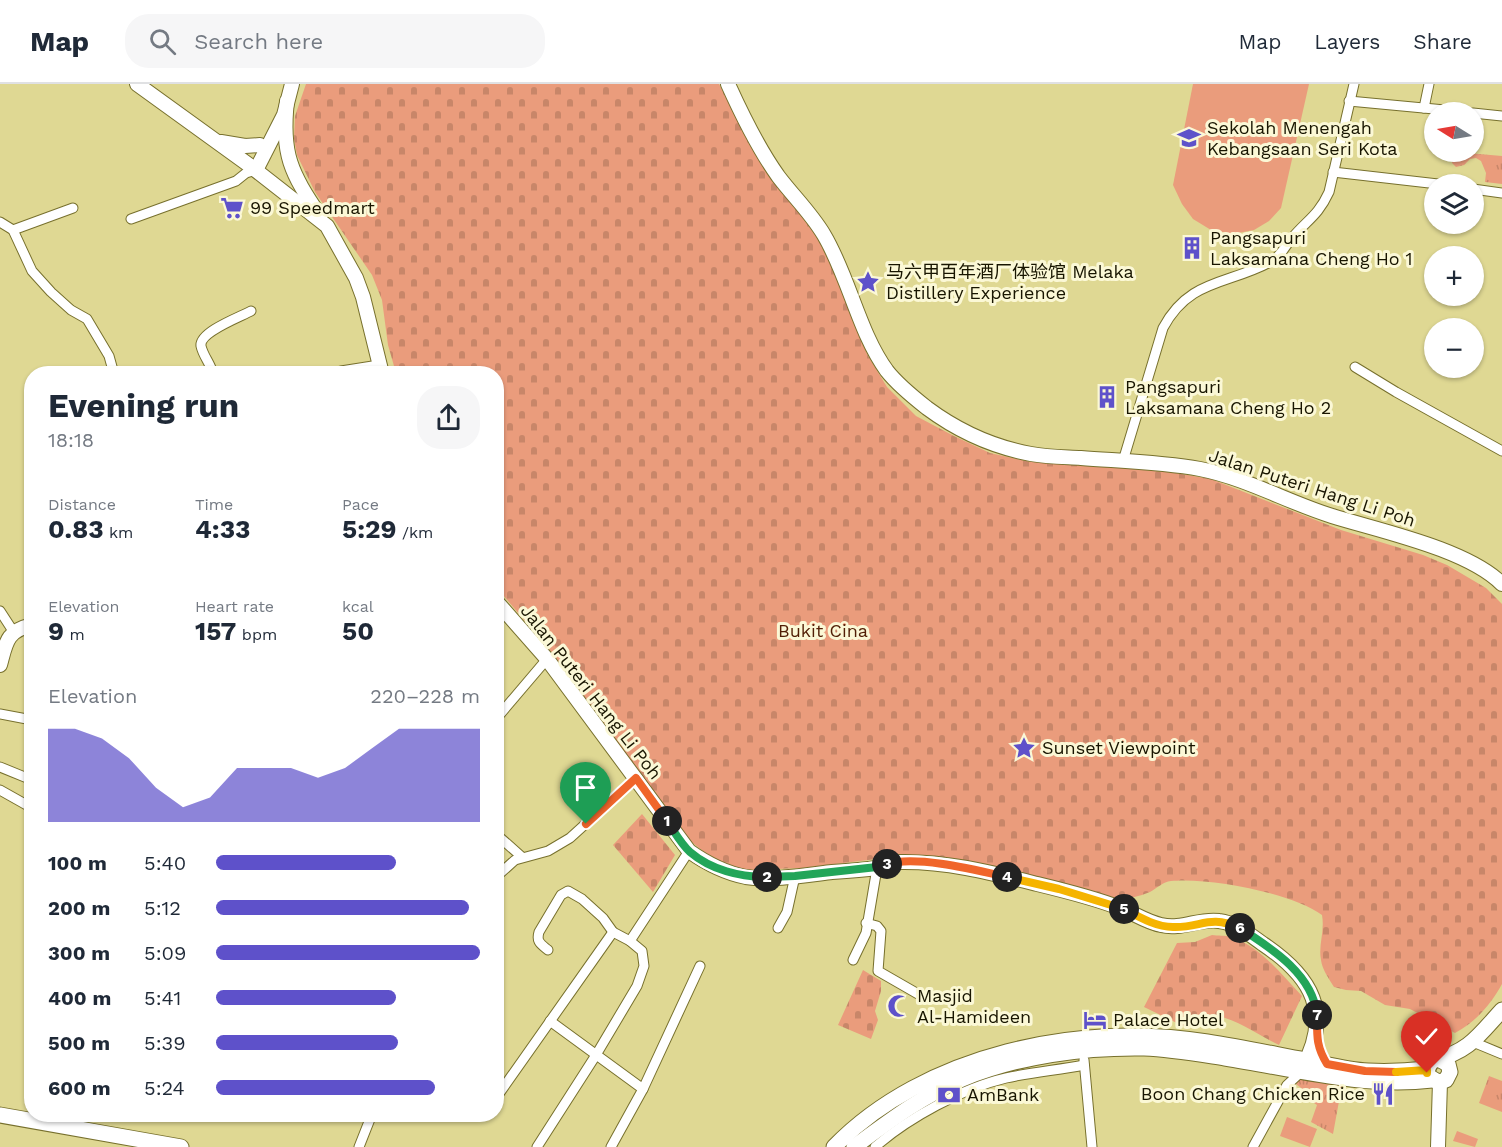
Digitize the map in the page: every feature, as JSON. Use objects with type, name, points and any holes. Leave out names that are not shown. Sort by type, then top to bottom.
[{"type":"main road","points":[[137,84],[327,226]]},
{"type":"main road","points":[[250,169],[284,115],[292,84]]},
{"type":"main road","name":"Jalan Puteri Hang Li Poh","points":[[728,84],[755,138],[777,175],[810,214],[829,243],[844,272],[877,354],[888,372],[914,397],[954,426],[976,438],[1033,455],[1123,461],[1199,469],[1221,474],[1321,513],[1411,539],[1453,554],[1500,580]]},
{"type":"main road","points":[[250,169],[260,145],[287,101]]},
{"type":"main road","points":[[287,101],[284,128],[288,155],[302,189],[327,226],[356,278],[380,366]]},
{"type":"main road","points":[[216,141],[245,146],[260,145]]},
{"type":"main road","name":"Jalan Puteri Hang Li Poh","points":[[504,615],[547,659],[689,851],[702,860],[728,872],[748,877],[795,876],[877,867],[896,862],[938,864],[1059,889],[1120,908],[1164,926],[1183,927],[1216,920],[1239,927],[1275,952],[1304,981],[1316,1006],[1316,1035],[1304,1066]]},
{"type":"main road","points":[[0,662],[13,631],[24,628]]},
{"type":"main road","points":[[854,1147],[907,1109],[961,1080],[1029,1059],[1084,1052],[1113,1049],[1163,1049],[1304,1066],[1370,1082],[1402,1083],[1438,1073],[1473,1042],[1502,1010]]},
{"type":"main road","points":[[1316,1035],[1320,1053],[1327,1064]]},
{"type":"main road","points":[[834,1147],[865,1120],[908,1091],[957,1068],[1052,1041],[1084,1052]]},
{"type":"main road","points":[[1304,1066],[1327,1064],[1365,1071],[1438,1073]]},
{"type":"main road","points":[[1438,1073],[1438,1147]]},
{"type":"main road","points":[[0,1115],[24,1119]]},
{"type":"main road","points":[[40,1122],[181,1147]]},
{"type":"street","points":[[1123,461],[1163,328],[1171,313],[1183,300],[1200,290],[1217,281],[1272,261],[1282,254],[1293,237],[1324,204],[1329,192],[1354,84]]},
{"type":"street","points":[[1425,102],[1429,84]]},
{"type":"street","points":[[1349,101],[1424,108]]},
{"type":"street","points":[[1484,114],[1502,116]]},
{"type":"street","points":[[131,219],[236,182],[250,169]]},
{"type":"street","points":[[1333,172],[1424,182]]},
{"type":"street","points":[[1484,191],[1502,193]]},
{"type":"street","points":[[13,230],[73,208]]},
{"type":"street","points":[[0,222],[13,230],[32,271],[71,310],[87,319],[109,356],[112,366]]},
{"type":"street","points":[[210,366],[201,346],[202,338],[251,311]]},
{"type":"street","points":[[1355,367],[1502,451]]},
{"type":"street","points":[[0,611],[13,631]]},
{"type":"street","points":[[504,710],[547,659]]},
{"type":"street","points":[[0,714],[24,718]]},
{"type":"street","points":[[0,767],[24,777]]},
{"type":"street","points":[[504,869],[522,857],[548,851],[570,838],[636,778]]},
{"type":"street","points":[[0,790],[24,804]]},
{"type":"street","points":[[504,841],[522,857]]},
{"type":"street","points":[[630,941],[689,851]]},
{"type":"street","points":[[853,960],[863,942],[877,867]]},
{"type":"street","points":[[778,928],[787,912],[795,876]]},
{"type":"street","points":[[537,1147],[637,986],[644,966],[642,951],[613,932],[603,918],[582,899],[568,891],[564,891],[539,932],[539,943],[548,950]]},
{"type":"street","points":[[867,923],[877,926],[881,931],[878,971],[925,998]]},
{"type":"street","points":[[504,1086],[613,932]]},
{"type":"street","points":[[610,1147],[644,1089],[700,966]]},
{"type":"street","points":[[550,1020],[644,1089]]},
{"type":"street","points":[[1473,1042],[1502,1054]]},
{"type":"street","points":[[875,1147],[888,1136],[952,1097],[1084,1052],[1092,1147]]},
{"type":"street","points":[[1253,1147],[1287,1085],[1304,1066]]},
{"type":"street","points":[[360,1147],[369,1122]]},
{"type":"green space","name":"Bukit Cina","points":[[306,84],[719,84],[773,179],[817,236],[837,270],[867,354],[887,387],[916,416],[990,453],[1031,462],[1081,464],[1176,473],[1211,479],[1341,530],[1423,555],[1447,565],[1486,588],[1502,604],[1502,984],[1493,999],[1470,1024],[1455,1033],[1410,1009],[1385,1005],[1361,991],[1334,987],[1321,960],[1322,915],[1291,900],[1250,888],[1187,880],[1171,881],[1140,896],[1110,898],[885,858],[802,868],[747,870],[723,863],[703,851],[689,840],[552,653],[504,596],[504,366],[394,366],[388,345],[382,300],[372,275],[315,192],[297,155],[294,139],[295,116]]},
{"type":"green space","points":[[1193,84],[1309,84],[1281,208],[1269,221],[1254,230],[1233,234],[1211,230],[1193,219],[1182,204],[1173,185]]},
{"type":"green space","points":[[1484,154],[1502,156],[1502,184],[1485,182],[1486,173],[1481,162],[1484,162]]},
{"type":"green space","points":[[1452,162],[1467,162],[1456,167]]},
{"type":"green space","points":[[642,814],[675,855],[653,892],[613,845]]},
{"type":"green space","points":[[1212,935],[1231,937],[1252,947],[1270,962],[1302,996],[1279,1045],[1244,1026],[1219,1016],[1207,1015],[1195,1018],[1183,1026],[1144,1007],[1177,943],[1195,942]]},
{"type":"green space","points":[[863,970],[881,981],[881,991],[875,1011],[878,1020],[871,1039],[838,1025]]},
{"type":"green space","points":[[1489,1076],[1502,1081],[1502,1112],[1479,1103]]},
{"type":"green space","points":[[1301,1077],[1342,1085],[1333,1134],[1311,1122],[1317,1105],[1308,1099],[1310,1095],[1296,1084]]},
{"type":"green space","points":[[1287,1117],[1317,1129],[1310,1147],[1280,1136]]},
{"type":"green space","points":[[1457,1131],[1478,1139],[1475,1147],[1453,1141]]},
{"type":"place","name":"Sekolah Menengah Kebangsaan Seri Kota","points":[[1189,138]]},
{"type":"place","name":"99 Speedmart","points":[[232,208]]},
{"type":"place","name":"Pangsapuri Laksamana Cheng Ho 1","points":[[1192,248]]},
{"type":"place","name":"马六甲百年酒厂体验馆 Melaka Distillery Experience","points":[[868,282]]},
{"type":"place","name":"Pangsapuri Laksamana Cheng Ho 2","points":[[1107,397]]},
{"type":"place","name":"Sunset Viewpoint","points":[[1024,748]]},
{"type":"place","name":"Masjid Al-Hamideen","points":[[899,1006]]},
{"type":"place","name":"Palace Hotel","points":[[1095,1020]]},
{"type":"place","name":"Boon Chang Chicken Rice","points":[[1383,1094]]},
{"type":"place","name":"AmBank","points":[[949,1095]]},
{"type":"route","points":[[586,824],[636,778],[689,851],[728,872],[748,877],[795,876],[877,867],[896,862],[938,864],[1059,889],[1120,908],[1164,926],[1183,927],[1216,920],[1239,927],[1280,956],[1304,981],[1316,1006],[1316,1035],[1320,1053],[1327,1064],[1365,1071],[1427,1070],[1427,1073]]}]
